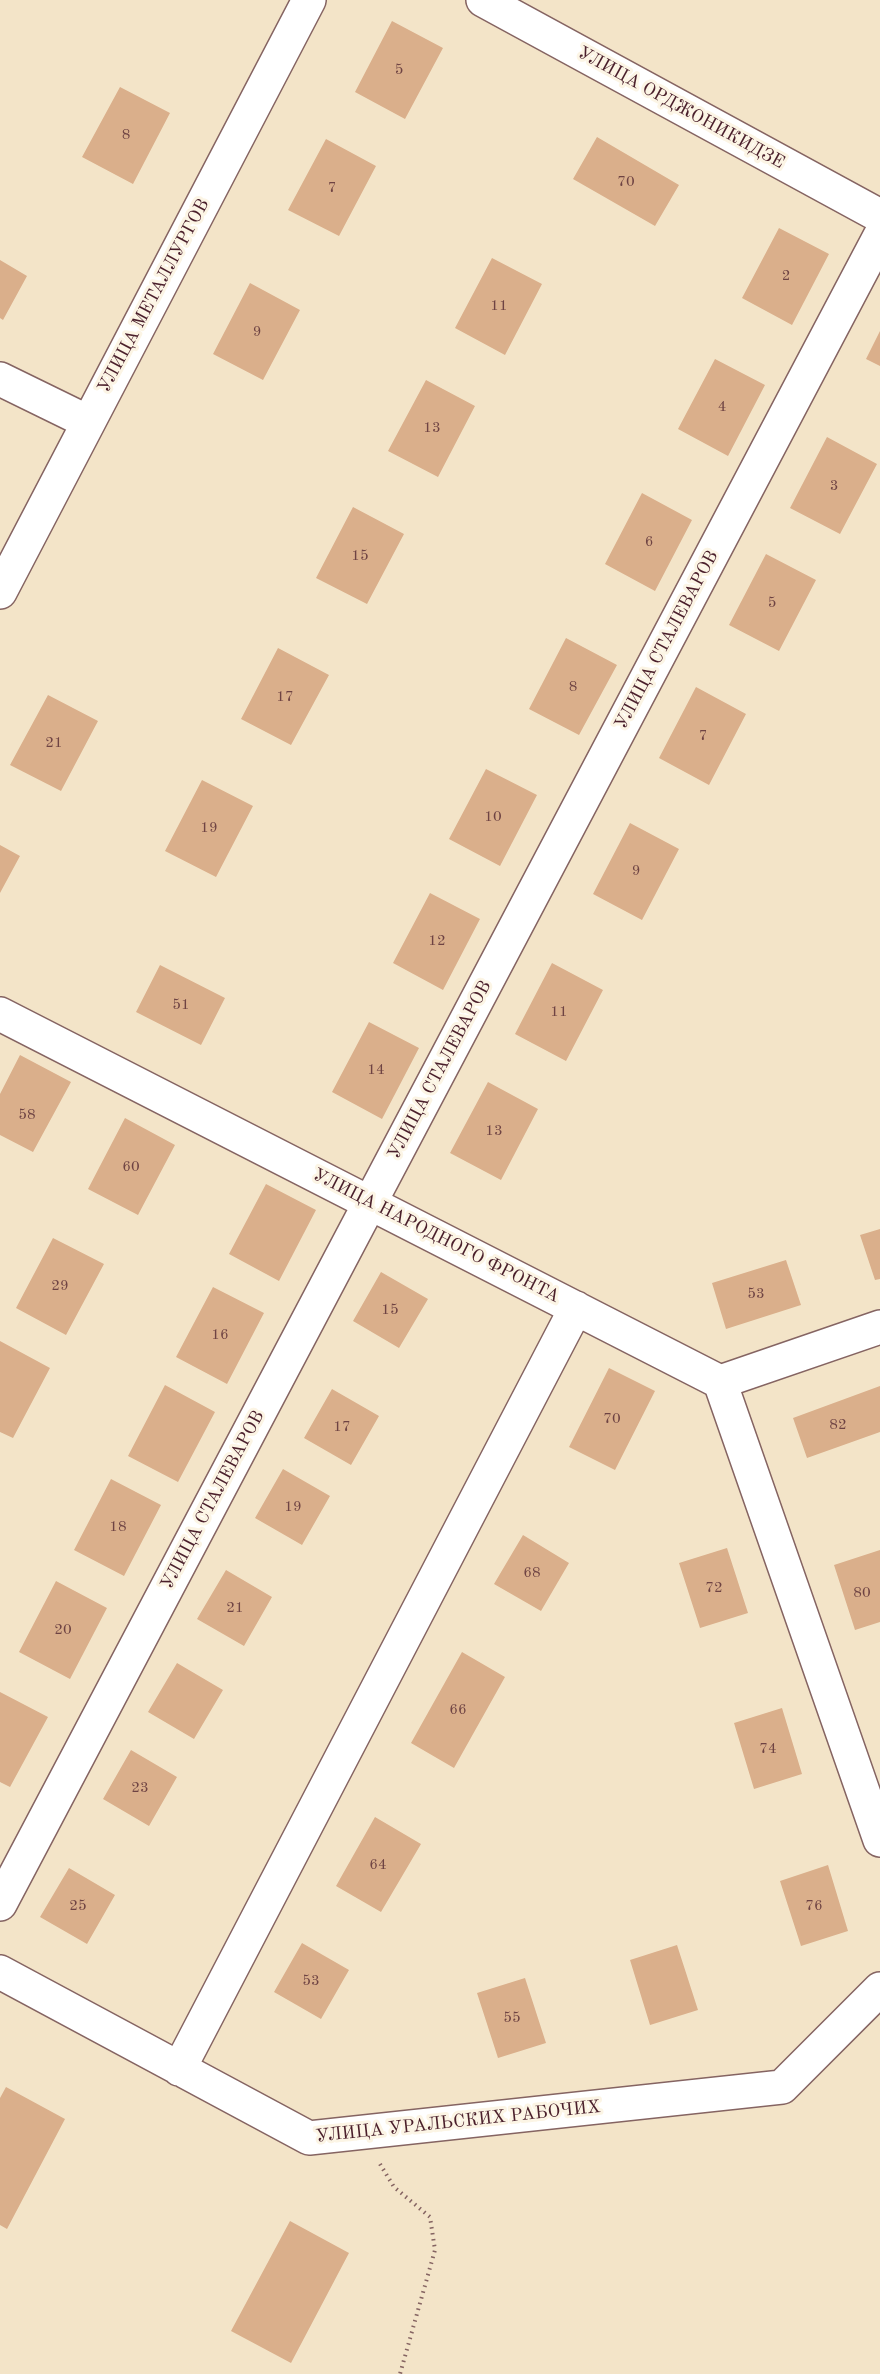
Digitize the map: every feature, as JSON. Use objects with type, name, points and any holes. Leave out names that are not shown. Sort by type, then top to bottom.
[{"type":"street","name":"УЛИЦА МЕТАЛЛУРГОВ","points":[[0,592],[309,0]]},
{"type":"street","name":"УЛИЦА ОРДЖОНИКИДЗЕ","points":[[483,0],[880,216]]},
{"type":"street","name":"УЛИЦА СТАЛЕВАРОВ","points":[[0,1904],[880,236]]},
{"type":"street","points":[[0,379],[88,422]]},
{"type":"street","name":"УЛИЦА НАРОДНОГО ФРОНТА","points":[[0,1014],[720,1382]]},
{"type":"street","points":[[179,2069],[576,1308]]},
{"type":"street","points":[[880,1327],[720,1382],[880,1840]]},
{"type":"street","name":"УЛИЦА УРАЛЬСКИХ РАБОЧИХ","points":[[0,1972],[309,2138],[782,2087],[880,1989]]},
{"type":"path","points":[[361,2133],[394,2187],[430,2217],[435,2250],[400,2374]]},
{"type":"building","points":[[392,21],[443,48],[405,119],[355,92]]},
{"type":"building","points":[[120,87],[170,113],[133,184],[82,157]]},
{"type":"building","points":[[597,137],[679,185],[655,226],[573,179]]},
{"type":"building","points":[[326,139],[376,166],[339,236],[288,210]]},
{"type":"building","points":[[779,228],[829,254],[792,325],[742,298]]},
{"type":"building","points":[[492,258],[542,284],[505,355],[455,328]]},
{"type":"building","points":[[0,260],[27,276],[3,320],[0,318]]},
{"type":"building","points":[[250,283],[300,310],[263,380],[213,354]]},
{"type":"building","points":[[880,331],[880,366],[866,359]]},
{"type":"building","points":[[715,359],[765,385],[728,456],[678,429]]},
{"type":"building","points":[[426,380],[475,406],[438,477],[388,451]]},
{"type":"building","points":[[827,437],[877,464],[840,534],[790,508]]},
{"type":"building","points":[[642,493],[692,520],[655,591],[605,564]]},
{"type":"building","points":[[353,507],[404,534],[367,604],[316,578]]},
{"type":"building","points":[[766,554],[816,580],[779,651],[729,625]]},
{"type":"building","points":[[566,638],[617,665],[579,735],[529,709]]},
{"type":"building","points":[[278,648],[329,675],[291,745],[241,719]]},
{"type":"building","points":[[696,687],[746,714],[709,785],[659,758]]},
{"type":"building","points":[[48,695],[98,721],[61,791],[10,765]]},
{"type":"building","points":[[486,769],[537,795],[500,866],[449,839]]},
{"type":"building","points":[[202,780],[253,806],[216,877],[165,851]]},
{"type":"building","points":[[630,823],[679,849],[642,920],[593,894]]},
{"type":"building","points":[[0,845],[20,856],[0,893]]},
{"type":"building","points":[[430,893],[480,919],[443,990],[393,963]]},
{"type":"building","points":[[552,963],[603,990],[566,1061],[515,1034]]},
{"type":"building","points":[[160,965],[225,998],[201,1045],[136,1012]]},
{"type":"building","points":[[369,1022],[419,1048],[382,1119],[332,1092]]},
{"type":"building","points":[[20,1055],[71,1082],[33,1152],[0,1135],[0,1094]]},
{"type":"building","points":[[488,1082],[538,1109],[501,1180],[450,1153]]},
{"type":"building","points":[[125,1118],[175,1145],[138,1215],[88,1189]]},
{"type":"building","points":[[266,1184],[316,1210],[279,1281],[229,1254]]},
{"type":"building","points":[[880,1229],[880,1279],[875,1280],[860,1235]]},
{"type":"building","points":[[53,1238],[104,1264],[66,1335],[16,1308]]},
{"type":"building","points":[[786,1260],[801,1305],[726,1329],[712,1283]]},
{"type":"building","points":[[381,1272],[428,1299],[399,1348],[353,1321]]},
{"type":"building","points":[[213,1287],[264,1313],[227,1384],[176,1357]]},
{"type":"building","points":[[0,1341],[50,1368],[13,1438],[0,1432]]},
{"type":"building","points":[[609,1368],[655,1391],[615,1470],[569,1447]]},
{"type":"building","points":[[165,1385],[215,1412],[178,1482],[128,1456]]},
{"type":"building","points":[[880,1386],[880,1432],[807,1458],[793,1418]]},
{"type":"building","points":[[332,1389],[379,1416],[351,1465],[304,1438]]},
{"type":"building","points":[[283,1469],[330,1496],[302,1545],[255,1518]]},
{"type":"building","points":[[111,1479],[161,1505],[124,1576],[74,1550]]},
{"type":"building","points":[[523,1535],[569,1563],[541,1611],[494,1584]]},
{"type":"building","points":[[727,1548],[748,1613],[700,1628],[679,1563]]},
{"type":"building","points":[[880,1550],[880,1622],[855,1630],[834,1565]]},
{"type":"building","points":[[226,1570],[272,1597],[244,1646],[197,1619]]},
{"type":"building","points":[[56,1581],[107,1608],[70,1679],[19,1652]]},
{"type":"building","points":[[462,1652],[505,1677],[454,1768],[411,1743]]},
{"type":"building","points":[[177,1663],[223,1690],[194,1739],[148,1712]]},
{"type":"building","points":[[0,1692],[48,1717],[10,1787],[0,1782]]},
{"type":"building","points":[[782,1708],[802,1774],[754,1789],[734,1723]]},
{"type":"building","points":[[131,1750],[177,1777],[149,1826],[103,1799]]},
{"type":"building","points":[[375,1817],[421,1844],[381,1912],[336,1886]]},
{"type":"building","points":[[828,1865],[848,1931],[801,1946],[780,1881]]},
{"type":"building","points":[[69,1868],[115,1895],[87,1944],[40,1917]]},
{"type":"building","points":[[302,1943],[349,1970],[321,2019],[274,1992]]},
{"type":"building","points":[[677,1945],[698,2010],[650,2025],[630,1960]]},
{"type":"building","points":[[525,1978],[546,2043],[498,2058],[477,1993]]},
{"type":"building","points":[[6,2087],[65,2119],[7,2229],[0,2225],[0,2098]]},
{"type":"building","points":[[290,2221],[349,2253],[291,2363],[231,2331]]}]
